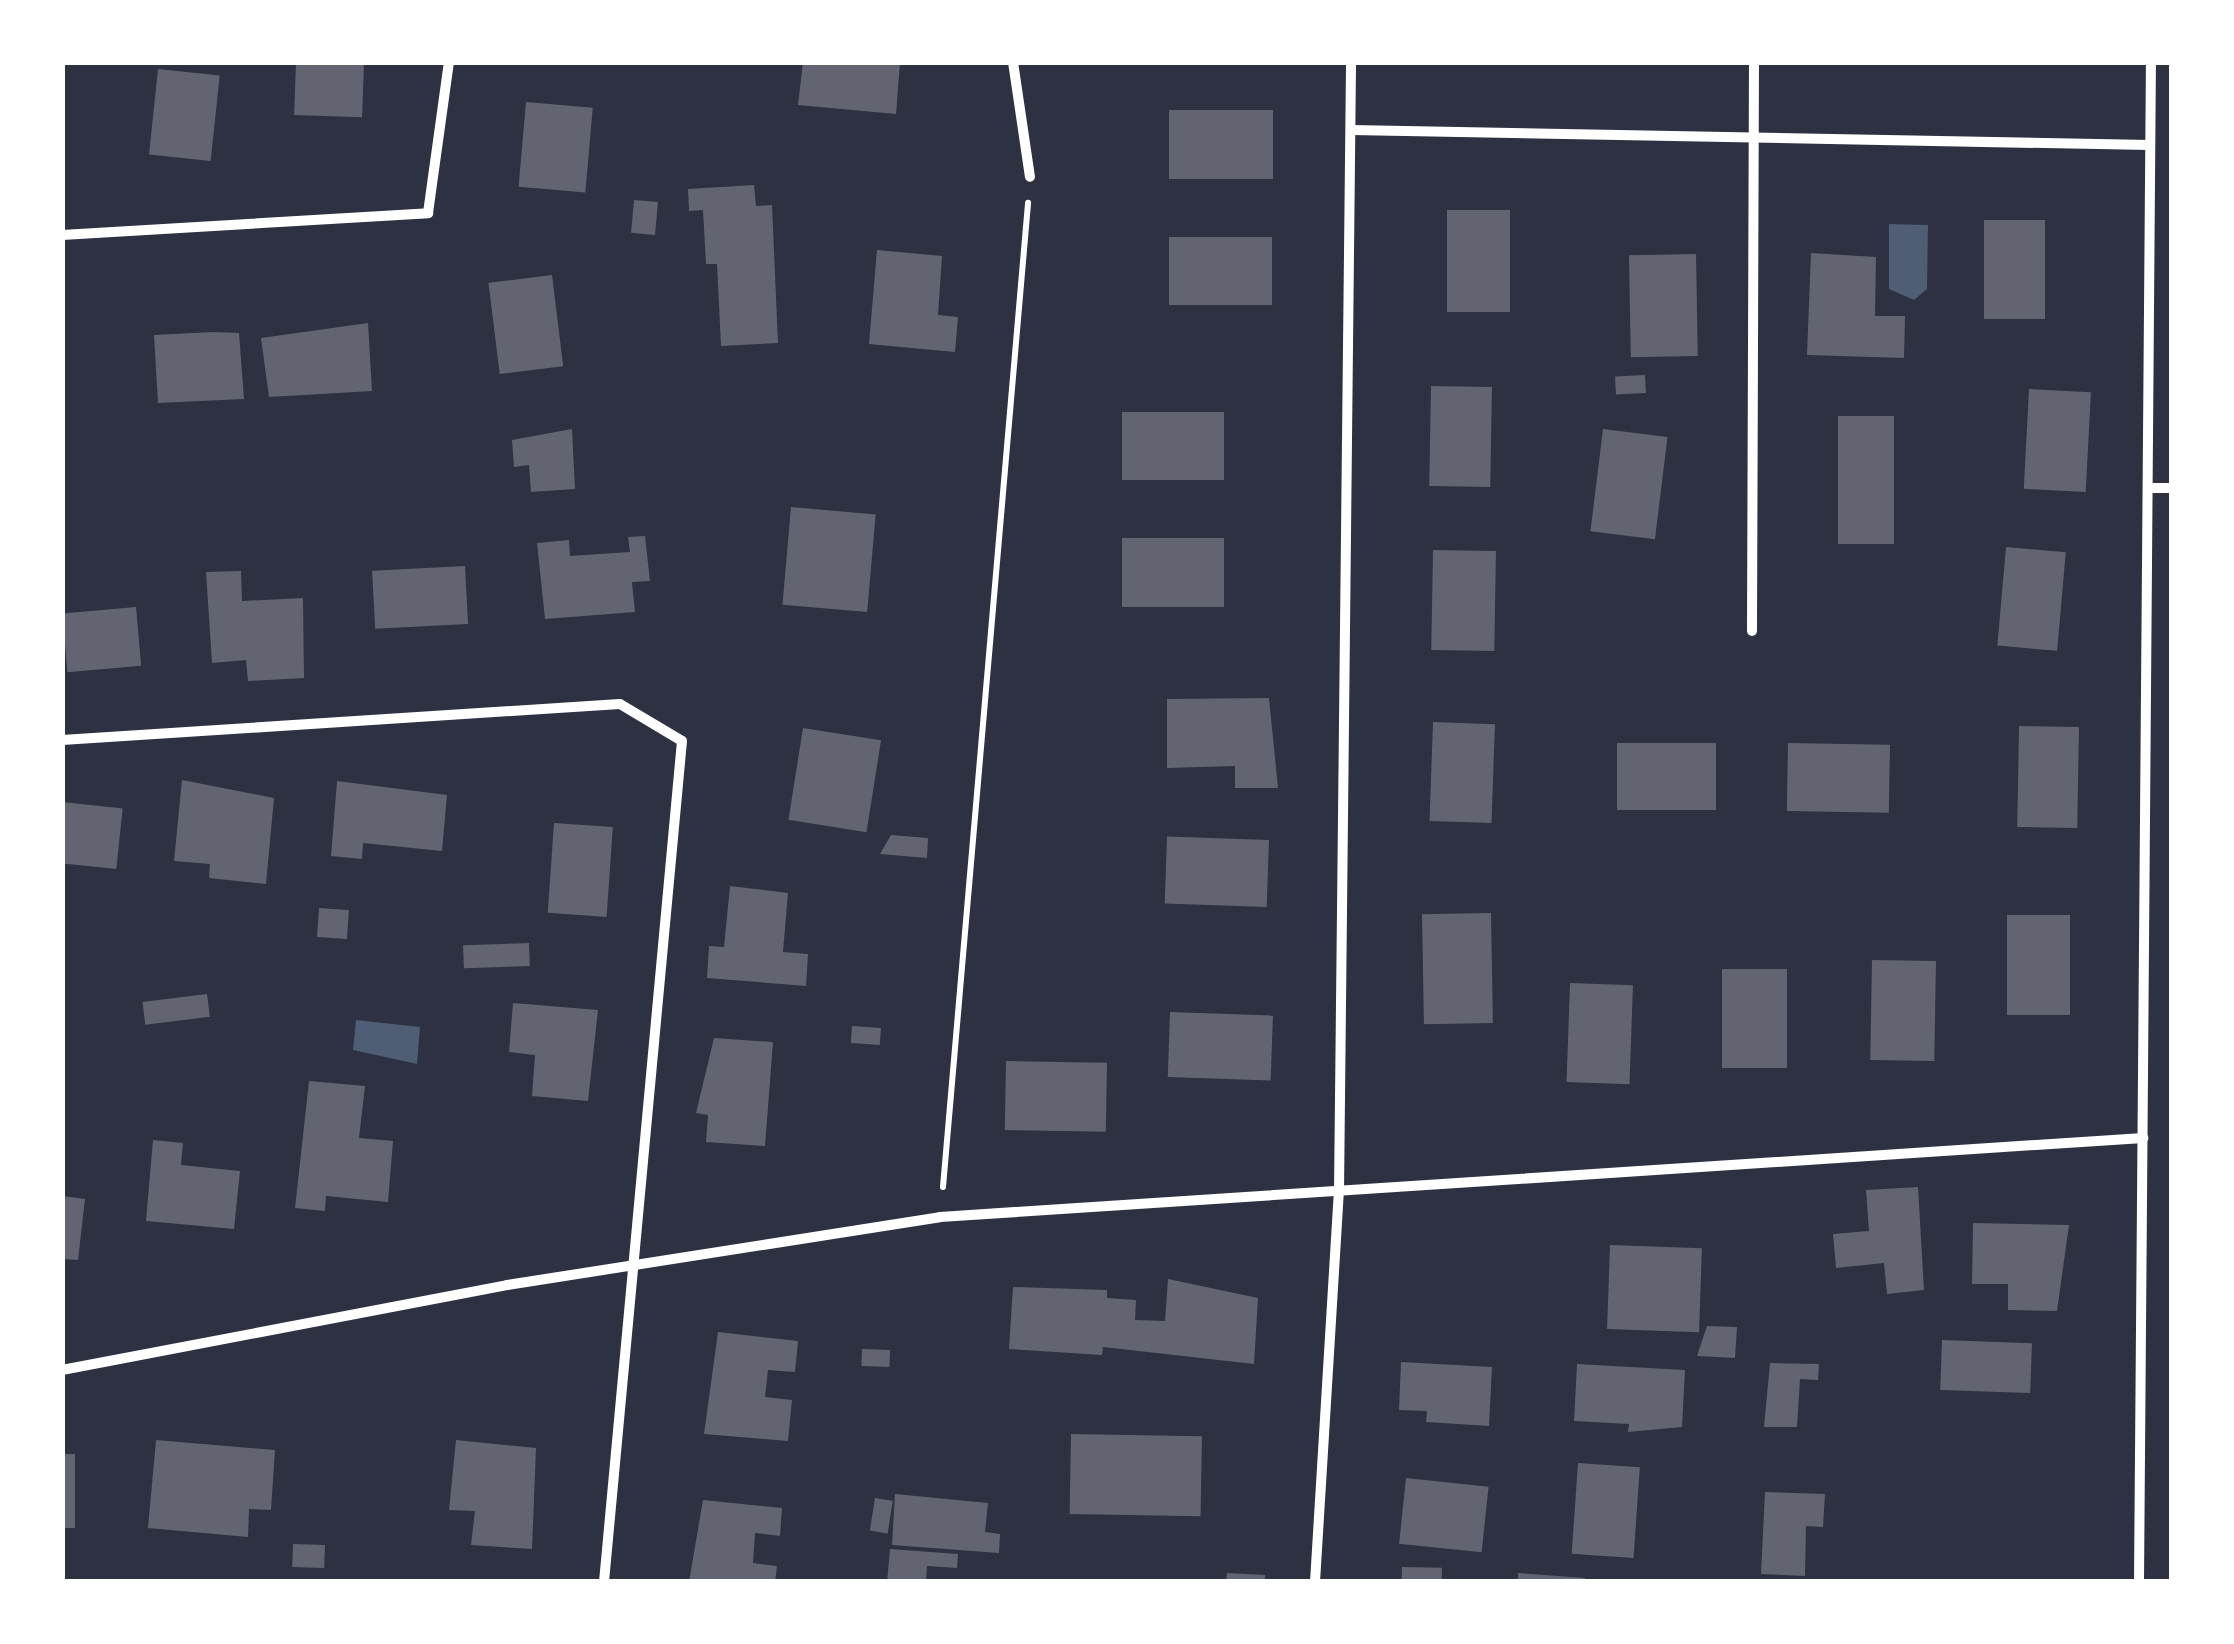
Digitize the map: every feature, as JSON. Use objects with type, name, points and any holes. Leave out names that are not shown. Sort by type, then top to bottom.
[{"type":"street","points":[[62,235],[428,213],[449,62]]},
{"type":"street","points":[[1013,62],[1030,177]]},
{"type":"street","points":[[1314,1582],[1340,1192],[1351,62]]},
{"type":"street","points":[[1752,631],[1754,62]]},
{"type":"street","points":[[2139,1582],[2151,62]]},
{"type":"street","points":[[1351,130],[2150,145]]},
{"type":"street","points":[[2148,488],[2172,488]]},
{"type":"street","points":[[62,740],[620,704],[682,741],[604,1582]]},
{"type":"street","points":[[62,1370],[632,1267],[940,1217],[2142,1138]]},
{"type":"path","points":[[940,1217],[1030,177]]},
{"type":"water","points":[[1889,224],[1928,225],[1927,289],[1914,300],[1889,289]]},
{"type":"water","points":[[356,1020],[420,1027],[417,1064],[353,1050]]},
{"type":"building","points":[[296,62],[364,64],[362,117],[294,115]]},
{"type":"building","points":[[803,62],[900,62],[896,114],[798,105]]},
{"type":"building","points":[[158,69],[220,75],[211,161],[149,155]]},
{"type":"building","points":[[526,102],[593,108],[585,193],[519,187]]},
{"type":"building","points":[[1169,110],[1273,110],[1273,179],[1169,179]]},
{"type":"building","points":[[754,185],[756,206],[772,205],[778,343],[721,346],[717,264],[706,264],[703,210],[689,211],[688,189]]},
{"type":"building","points":[[634,200],[658,202],[655,235],[631,233]]},
{"type":"building","points":[[1447,210],[1510,210],[1510,312],[1447,312]]},
{"type":"building","points":[[1984,220],[2045,220],[2045,319],[1984,319]]},
{"type":"building","points":[[1169,237],[1272,237],[1272,305],[1169,305]]},
{"type":"building","points":[[877,250],[942,256],[938,315],[958,317],[955,352],[869,344]]},
{"type":"building","points":[[1811,253],[1876,257],[1875,316],[1905,316],[1904,358],[1807,355]]},
{"type":"building","points":[[1696,254],[1698,356],[1631,357],[1629,255]]},
{"type":"building","points":[[552,275],[563,366],[500,374],[488,283]]},
{"type":"building","points":[[368,323],[372,391],[269,397],[261,338]]},
{"type":"building","points":[[239,333],[244,399],[158,403],[154,335]]},
{"type":"building","points":[[1645,375],[1646,393],[1616,395],[1615,377]]},
{"type":"building","points":[[1431,386],[1492,387],[1490,487],[1429,486]]},
{"type":"building","points":[[2029,389],[2091,392],[2086,492],[2024,489]]},
{"type":"building","points":[[1122,412],[1224,412],[1224,480],[1122,480]]},
{"type":"building","points":[[1838,416],[1894,416],[1894,544],[1838,544]]},
{"type":"building","points":[[572,429],[575,489],[531,492],[529,465],[514,467],[512,440]]},
{"type":"building","points":[[1603,429],[1668,437],[1655,539],[1590,531]]},
{"type":"building","points":[[791,507],[876,514],[867,612],[782,605]]},
{"type":"building","points":[[645,536],[650,581],[632,582],[635,612],[545,619],[537,543],[569,540],[570,556],[630,552],[628,537]]},
{"type":"building","points":[[1122,538],[1224,538],[1224,607],[1122,607]]},
{"type":"building","points":[[2006,547],[2066,552],[2057,651],[1997,646]]},
{"type":"building","points":[[1433,550],[1496,551],[1494,651],[1431,650]]},
{"type":"building","points":[[465,566],[468,624],[375,629],[372,571]]},
{"type":"building","points":[[241,571],[242,601],[303,598],[304,678],[248,681],[246,660],[212,663],[206,572]]},
{"type":"building","points":[[136,607],[141,666],[67,672],[62,613]]},
{"type":"building","points":[[1269,698],[1278,788],[1235,788],[1235,766],[1167,768],[1167,699]]},
{"type":"building","points":[[1433,722],[1495,724],[1492,823],[1430,821]]},
{"type":"building","points":[[2019,726],[2079,727],[2077,828],[2017,827]]},
{"type":"building","points":[[803,728],[881,740],[866,832],[788,820]]},
{"type":"building","points":[[1617,743],[1716,743],[1716,810],[1617,810]]},
{"type":"building","points":[[1788,743],[1890,745],[1889,813],[1787,811]]},
{"type":"building","points":[[182,780],[274,798],[266,884],[209,878],[210,864],[174,861]]},
{"type":"building","points":[[337,781],[447,795],[442,851],[363,843],[362,859],[331,856]]},
{"type":"building","points":[[62,802],[123,808],[116,869],[62,863]]},
{"type":"building","points":[[554,823],[613,827],[607,917],[548,913]]},
{"type":"building","points":[[891,835],[928,838],[927,858],[880,854]]},
{"type":"building","points":[[1167,836],[1269,840],[1267,907],[1165,903]]},
{"type":"building","points":[[730,886],[788,893],[783,952],[808,954],[806,986],[707,978],[709,946],[724,947]]},
{"type":"building","points":[[319,908],[349,910],[347,939],[317,937]]},
{"type":"building","points":[[1491,913],[1493,1023],[1424,1024],[1422,914]]},
{"type":"building","points":[[2007,915],[2070,915],[2070,1015],[2007,1015]]},
{"type":"building","points":[[529,943],[530,966],[464,968],[463,945]]},
{"type":"building","points":[[1872,960],[1936,961],[1934,1061],[1870,1060]]},
{"type":"building","points":[[1722,969],[1787,969],[1787,1068],[1722,1068]]},
{"type":"building","points":[[1570,983],[1633,985],[1630,1084],[1567,1082]]},
{"type":"building","points":[[207,994],[210,1017],[145,1025],[142,1002]]},
{"type":"building","points":[[513,1003],[598,1010],[588,1101],[532,1096],[535,1055],[509,1052]]},
{"type":"building","points":[[1170,1012],[1273,1016],[1271,1081],[1168,1077]]},
{"type":"building","points":[[852,1026],[881,1028],[880,1045],[851,1043]]},
{"type":"building","points":[[714,1038],[773,1042],[765,1146],[706,1142],[708,1115],[696,1113]]},
{"type":"building","points":[[1006,1061],[1107,1063],[1106,1132],[1005,1130]]},
{"type":"building","points":[[309,1081],[365,1086],[359,1138],[393,1141],[388,1202],[326,1196],[325,1211],[295,1208]]},
{"type":"building","points":[[153,1140],[183,1143],[181,1165],[240,1171],[234,1229],[146,1221]]},
{"type":"building","points":[[1918,1187],[1924,1290],[1887,1294],[1884,1263],[1836,1268],[1833,1234],[1869,1231],[1866,1190]]},
{"type":"building","points":[[62,1196],[85,1199],[78,1260],[62,1259]]},
{"type":"building","points":[[1973,1223],[2069,1225],[2057,1311],[2008,1310],[2008,1284],[1972,1284]]},
{"type":"building","points":[[1610,1245],[1702,1248],[1699,1332],[1607,1329]]},
{"type":"building","points":[[1168,1279],[1258,1298],[1254,1364],[1103,1347],[1102,1355],[1009,1349],[1013,1287],[1107,1290],[1107,1298],[1136,1300],[1135,1320],[1165,1321]]},
{"type":"building","points":[[1707,1326],[1737,1327],[1735,1358],[1697,1356]]},
{"type":"building","points":[[718,1332],[798,1341],[795,1372],[768,1370],[765,1397],[792,1400],[788,1441],[704,1434]]},
{"type":"building","points":[[1942,1340],[2032,1343],[2030,1393],[1940,1390]]},
{"type":"building","points":[[862,1349],[890,1350],[889,1367],[861,1366]]},
{"type":"building","points":[[1401,1362],[1492,1367],[1489,1426],[1426,1422],[1427,1411],[1399,1410]]},
{"type":"building","points":[[1770,1363],[1819,1364],[1818,1380],[1800,1379],[1797,1427],[1764,1427]]},
{"type":"building","points":[[1577,1364],[1685,1370],[1682,1427],[1628,1432],[1629,1424],[1574,1421]]},
{"type":"building","points":[[1071,1434],[1202,1436],[1201,1516],[1070,1514]]},
{"type":"building","points":[[156,1440],[275,1450],[271,1510],[249,1509],[248,1537],[148,1528]]},
{"type":"building","points":[[456,1440],[536,1448],[532,1549],[471,1545],[475,1511],[449,1510]]},
{"type":"building","points":[[62,1454],[75,1454],[75,1528],[62,1528]]},
{"type":"building","points":[[1578,1463],[1640,1467],[1634,1558],[1572,1554]]},
{"type":"building","points":[[1406,1478],[1489,1487],[1482,1552],[1399,1544]]},
{"type":"building","points":[[1765,1492],[1825,1494],[1823,1527],[1806,1526],[1805,1576],[1761,1574]]},
{"type":"building","points":[[895,1494],[988,1503],[985,1532],[1000,1534],[999,1553],[892,1545]]},
{"type":"building","points":[[875,1498],[893,1501],[888,1533],[870,1531]]},
{"type":"building","points":[[703,1500],[782,1508],[780,1536],[755,1533],[753,1563],[777,1566],[775,1582],[689,1582]]},
{"type":"building","points":[[293,1544],[325,1545],[324,1568],[292,1567]]},
{"type":"building","points":[[890,1549],[958,1554],[957,1568],[927,1566],[926,1582],[887,1582]]},
{"type":"building","points":[[1402,1567],[1442,1568],[1442,1582],[1402,1582]]},
{"type":"building","points":[[1227,1573],[1265,1575],[1265,1582],[1226,1582]]},
{"type":"building","points":[[1518,1573],[1585,1578],[1585,1582],[1518,1582]]}]
